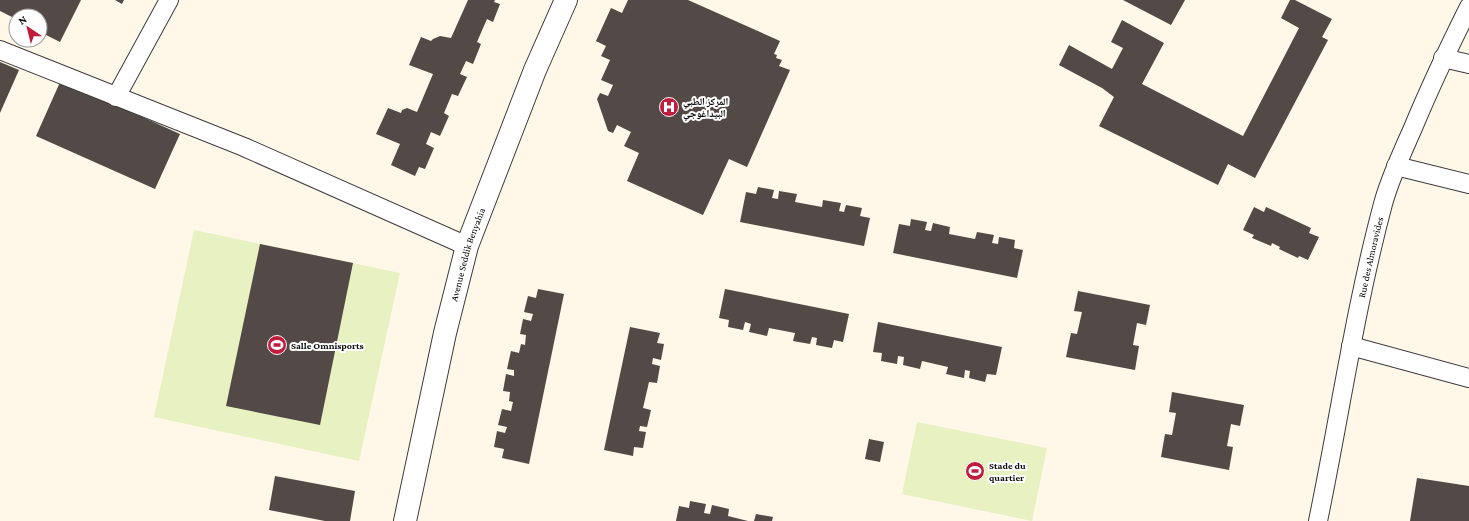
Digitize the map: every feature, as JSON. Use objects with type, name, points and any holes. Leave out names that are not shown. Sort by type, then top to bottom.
[{"type":"street","points":[[116,97],[169,0]]},
{"type":"street","name":"Avenue Seddik Benyahia","points":[[405,521],[444,333],[467,246],[535,70],[566,0]]},
{"type":"street","name":"Rue des Almoravides","points":[[1318,521],[1336,437],[1351,346],[1383,203],[1396,166],[1443,58],[1469,7]]},
{"type":"street","points":[[0,50],[244,147],[467,246]]},
{"type":"street","points":[[1443,58],[1469,64]]},
{"type":"street","points":[[1396,166],[1469,184]]},
{"type":"street","points":[[1351,346],[1469,378]]},
{"type":"green space","name":"Salle Omnisports","points":[[194,230],[400,273],[359,461],[154,417]]},
{"type":"green space","name":"Stade du quartier","points":[[917,422],[1047,448],[1032,521],[902,494]]},
{"type":"building","points":[[0,0],[81,0],[60,42],[48,36],[48,8],[8,8],[8,15],[0,11]]},
{"type":"building","points":[[115,0],[124,0],[122,4]]},
{"type":"building","points":[[468,0],[495,0],[494,2],[500,4],[493,22],[487,19],[477,42],[481,44],[473,64],[466,61],[460,74],[467,77],[458,96],[452,94],[444,113],[449,116],[440,136],[431,132],[426,144],[434,148],[425,169],[419,167],[415,176],[391,165],[400,144],[376,134],[388,108],[401,113],[402,110],[407,108],[417,112],[433,74],[409,65],[421,37],[431,41],[440,36],[451,38]]},
{"type":"building","name":"المركز الطبي البيداغوجي","points":[[628,0],[688,0],[780,41],[774,54],[777,55],[776,58],[782,60],[779,66],[790,70],[747,167],[729,159],[703,215],[627,181],[639,153],[624,146],[631,132],[617,125],[613,133],[608,131],[597,99],[600,93],[608,96],[613,85],[601,80],[610,60],[601,56],[606,46],[596,41],[611,8],[622,13]]},
{"type":"building","points":[[1123,0],[1185,0],[1171,25]]},
{"type":"building","points":[[1290,0],[1295,0],[1332,19],[1322,37],[1328,40],[1255,178],[1228,164],[1218,185],[1099,126],[1114,97],[1102,88],[1059,65],[1069,45],[1112,69],[1123,48],[1111,42],[1122,20],[1164,43],[1142,84],[1243,136],[1299,28],[1281,18]]},
{"type":"building","points":[[0,62],[19,70],[0,113]]},
{"type":"building","points":[[61,80],[180,134],[155,189],[36,136]]},
{"type":"building","points":[[758,187],[774,190],[772,198],[778,199],[779,191],[797,194],[795,202],[822,207],[823,200],[841,203],[839,211],[844,212],[846,205],[862,208],[860,216],[870,218],[864,246],[740,222],[746,192],[756,194]]},
{"type":"building","points":[[1254,207],[1264,212],[1266,207],[1311,228],[1309,233],[1319,237],[1308,260],[1299,256],[1298,258],[1279,249],[1280,247],[1272,243],[1271,246],[1252,238],[1254,235],[1243,230]]},
{"type":"building","points":[[911,219],[927,222],[925,230],[931,231],[933,223],[950,227],[949,234],[975,239],[977,232],[994,235],[992,243],[998,244],[999,237],[1015,240],[1014,248],[1023,250],[1017,278],[893,253],[899,224],[910,226]]},
{"type":"building","points":[[260,244],[353,263],[320,425],[226,406]]},
{"type":"building","points":[[538,289],[564,294],[529,464],[502,458],[504,449],[494,447],[497,431],[505,433],[507,427],[498,425],[502,409],[511,411],[513,402],[509,401],[510,392],[503,391],[506,374],[514,376],[514,370],[507,369],[511,351],[519,353],[521,344],[525,345],[526,335],[520,334],[523,319],[531,321],[533,314],[524,312],[528,296],[536,298]]},
{"type":"building","points":[[725,289],[849,314],[843,342],[834,340],[832,348],[816,345],[817,338],[812,337],[810,344],[793,341],[795,333],[769,328],[767,336],[749,332],[751,324],[745,322],[743,330],[728,327],[729,320],[719,318]]},
{"type":"building","points":[[1078,291],[1150,305],[1146,325],[1137,323],[1133,345],[1139,346],[1135,370],[1066,357],[1071,333],[1077,334],[1082,312],[1074,311]]},
{"type":"building","points":[[878,322],[1002,347],[996,375],[987,374],[985,382],[969,378],[970,371],[965,370],[964,378],[946,374],[948,367],[922,361],[920,369],[903,365],[904,357],[898,356],[897,364],[881,361],[882,353],[873,352]]},
{"type":"building","points":[[630,327],[660,333],[657,343],[664,344],[661,360],[653,358],[652,364],[660,366],[657,383],[649,382],[643,408],[651,410],[647,427],[640,426],[639,431],[646,432],[643,448],[634,447],[633,456],[604,450]]},
{"type":"building","points":[[1172,392],[1244,405],[1240,426],[1231,424],[1227,446],[1233,447],[1229,470],[1161,457],[1165,434],[1172,435],[1176,413],[1169,412]]},
{"type":"building","points":[[869,439],[884,442],[880,462],[865,459]]},
{"type":"building","points":[[275,476],[355,491],[350,521],[325,521],[269,510]]},
{"type":"building","points":[[1417,478],[1469,486],[1469,521],[1410,521]]},
{"type":"building","points":[[690,501],[706,504],[704,513],[710,514],[712,505],[729,509],[728,516],[748,521],[676,521],[679,506],[689,508]]},
{"type":"building","points":[[756,514],[773,517],[772,521],[754,521]]},
{"type":"place","name":"المركز الطبي البيداغوجي","points":[[669,107]]},
{"type":"place","name":"Salle Omnisports","points":[[277,345]]},
{"type":"place","name":"Stade du quartier","points":[[975,471]]}]
